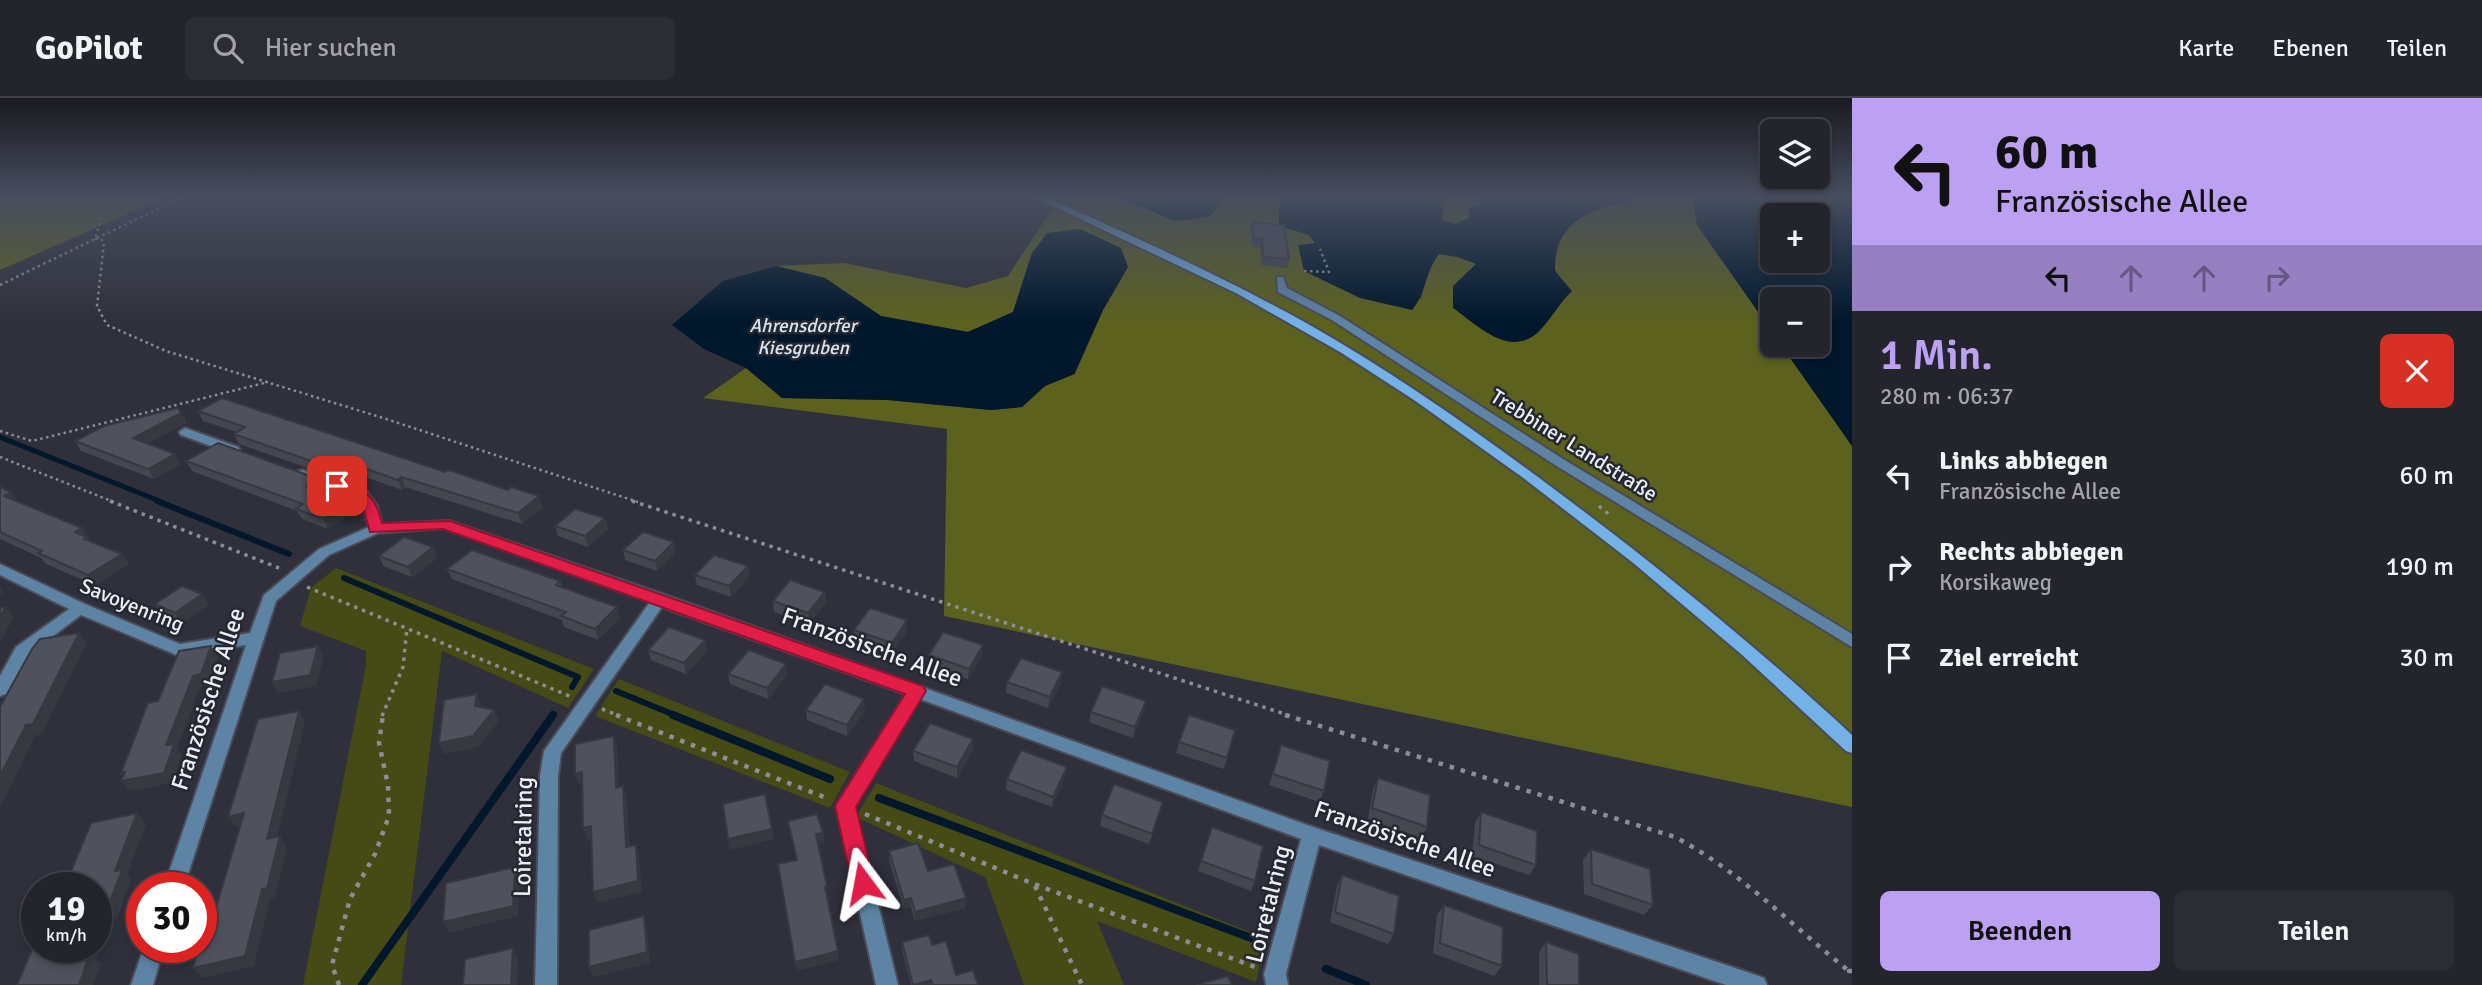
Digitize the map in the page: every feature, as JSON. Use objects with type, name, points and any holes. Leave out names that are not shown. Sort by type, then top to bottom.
[{"type":"main road","points":[[1131,238],[1179,260],[1269,307],[1362,362],[1469,432],[1696,606],[1852,746]]},
{"type":"street","name":"Trebbiner Landstraße","points":[[1280,279],[1282,289],[1336,318],[1559,462],[1852,641]]},
{"type":"street","points":[[185,432],[248,455]]},
{"type":"street","points":[[286,468],[362,495],[370,506],[376,529]]},
{"type":"street","name":"Französische Allee","points":[[179,872],[269,599],[324,552],[376,529],[444,524],[660,599],[1312,835],[1756,985]]},
{"type":"street","name":"Savoyenring","points":[[0,569],[80,608],[179,650],[255,638]]},
{"type":"street","name":"Loiretalring","points":[[546,985],[549,776],[554,751],[660,599]]},
{"type":"street","points":[[0,690],[22,651],[80,608]]},
{"type":"street","points":[[887,985],[845,806],[916,691]]},
{"type":"street","name":"Loiretalring","points":[[1276,979],[1312,835]]},
{"type":"street","points":[[142,985],[149,963]]},
{"type":"path","points":[[0,285],[95,239],[102,239],[104,243],[97,306],[107,325],[166,351],[270,382],[1140,669],[1675,837],[1707,852],[1734,871],[1812,943],[1851,972]]},
{"type":"path","points":[[1304,271],[1329,272],[1320,249]]},
{"type":"path","points":[[0,431],[32,441],[270,382]]},
{"type":"path","points":[[0,457],[588,704],[1276,979]]},
{"type":"path","points":[[339,985],[332,965],[351,898],[375,854],[389,816],[388,785],[379,743],[383,712],[403,667],[407,628]]},
{"type":"path","points":[[1034,884],[1082,985]]},
{"type":"green space","points":[[0,238],[72,238],[0,270]]},
{"type":"green space","points":[[1033,238],[1312,238],[1316,244],[1421,299],[1429,266],[1439,254],[1477,264],[1536,334],[1558,304],[1572,291],[1555,269],[1554,254],[1560,238],[1706,238],[1760,315],[1760,357],[1789,357],[1852,446],[1852,807],[944,616],[947,429],[703,398],[746,368],[782,398],[888,400],[991,410],[1022,407],[1045,386],[1075,374],[1103,310],[1128,267],[1032,253],[1013,312],[968,332],[881,316],[825,278],[776,266],[844,263],[966,288],[1008,276]]},
{"type":"green space","points":[[336,568],[594,669],[568,708],[442,651],[401,985],[303,985],[366,665],[366,651],[300,626],[311,588]]},
{"type":"green space","points":[[619,679],[850,772],[830,808],[595,716]]},
{"type":"green space","points":[[876,783],[1265,938],[1256,982],[1097,921],[1124,985],[1024,985],[985,877],[856,817]]},
{"type":"water","name":"Ahrensdorfer Kiesgruben","points":[[1043,238],[1100,238],[1121,248],[1128,267],[1103,310],[1074,374],[1045,386],[1022,407],[991,410],[888,400],[782,398],[746,368],[704,349],[672,325],[723,281],[776,266],[825,278],[881,316],[968,332],[1013,312],[1032,253]]},
{"type":"water","points":[[1312,238],[1562,238],[1556,255],[1555,271],[1572,291],[1536,334],[1514,342],[1503,340],[1492,336],[1453,308],[1453,286],[1476,264],[1439,254],[1412,310],[1360,298],[1304,271],[1298,245],[1315,243]]},
{"type":"water","points":[[1706,238],[1760,238],[1760,273],[1830,273],[1830,238],[1852,238],[1852,446],[1789,357],[1830,357],[1830,287],[1760,287],[1760,315]]},
{"type":"building","points":[[1257,238],[1286,238],[1289,259],[1263,257],[1262,239]]},
{"type":"building","points":[[222,398],[445,472],[449,470],[508,490],[511,487],[539,496],[518,513],[401,477],[398,480],[347,462],[334,469],[234,434],[245,427],[198,411]]},
{"type":"building","points":[[178,408],[181,413],[133,438],[175,454],[148,469],[75,441],[104,426]]},
{"type":"building","points":[[218,443],[319,479],[307,487],[348,502],[323,519],[296,509],[303,504],[186,461]]},
{"type":"building","points":[[0,487],[11,492],[4,496],[82,528],[75,532],[87,537],[84,539],[122,554],[88,575],[38,553],[42,551],[0,532]]},
{"type":"building","points":[[575,509],[605,518],[585,536],[555,526]]},
{"type":"building","points":[[643,532],[674,542],[655,561],[623,550]]},
{"type":"building","points":[[404,537],[433,547],[408,567],[379,556]]},
{"type":"building","points":[[472,550],[560,581],[556,585],[617,607],[595,629],[561,616],[566,612],[447,569]]},
{"type":"building","points":[[714,555],[748,566],[729,586],[695,575]]},
{"type":"building","points":[[790,580],[825,592],[808,613],[773,601]]},
{"type":"building","points":[[182,586],[202,594],[175,613],[155,604]]},
{"type":"building","points":[[870,608],[907,620],[892,643],[854,630]]},
{"type":"building","points":[[669,627],[705,640],[684,663],[648,650]]},
{"type":"building","points":[[943,632],[983,645],[969,669],[929,655]]},
{"type":"building","points":[[79,633],[33,724],[26,725],[0,776],[0,707],[32,649],[40,639]]},
{"type":"building","points":[[211,646],[201,674],[193,676],[166,745],[174,744],[164,773],[121,781],[125,772],[121,773],[148,703],[158,701],[179,651]]},
{"type":"building","points":[[318,646],[310,675],[272,682],[280,653]]},
{"type":"building","points":[[749,650],[786,664],[767,688],[728,674]]},
{"type":"building","points":[[1021,658],[1062,672],[1050,697],[1007,682]]},
{"type":"building","points":[[825,684],[864,699],[847,725],[806,710]]},
{"type":"building","points":[[1102,686],[1146,701],[1135,727],[1091,712]]},
{"type":"building","points":[[477,694],[475,706],[494,710],[473,736],[439,743],[444,700]]},
{"type":"building","points":[[299,711],[267,839],[280,836],[267,888],[262,889],[245,956],[217,962],[217,905],[244,813],[228,817],[258,719]]},
{"type":"building","points":[[1189,715],[1235,730],[1227,758],[1179,742]]},
{"type":"building","points":[[930,723],[973,739],[957,767],[913,751]]},
{"type":"building","points":[[614,736],[616,788],[623,786],[626,847],[636,845],[638,881],[593,892],[591,826],[583,828],[582,772],[575,774],[575,744]]},
{"type":"building","points":[[1281,745],[1330,761],[1324,791],[1273,774]]},
{"type":"building","points":[[1021,750],[1067,767],[1053,797],[1007,779]]},
{"type":"building","points":[[1378,778],[1430,795],[1427,827],[1372,808]]},
{"type":"building","points":[[1114,784],[1163,802],[1152,834],[1102,815]]},
{"type":"building","points":[[765,794],[772,829],[728,839],[723,804]]},
{"type":"building","points":[[1481,812],[1537,831],[1536,865],[1479,845]]},
{"type":"building","points":[[137,813],[115,871],[122,870],[112,896],[112,872],[71,872],[91,823]]},
{"type":"building","points":[[817,814],[823,833],[816,834],[838,951],[795,962],[778,864],[797,860],[788,821]]},
{"type":"building","points":[[1212,827],[1263,846],[1255,881],[1201,861]]},
{"type":"building","points":[[918,843],[928,871],[954,864],[966,898],[915,912],[911,898],[904,900],[889,851]]},
{"type":"building","points":[[1591,849],[1650,869],[1653,905],[1592,884]]},
{"type":"building","points":[[515,867],[513,906],[443,922],[446,883]]},
{"type":"building","points":[[1342,875],[1399,896],[1394,934],[1335,912]]},
{"type":"building","points":[[1444,905],[1503,927],[1502,966],[1440,943]]},
{"type":"building","points":[[644,916],[647,952],[589,967],[589,930]]},
{"type":"building","points":[[929,935],[932,945],[946,941],[956,975],[973,970],[978,985],[933,985],[931,980],[913,985],[902,942]]},
{"type":"building","points":[[1546,942],[1579,954],[1579,985],[1547,984]]},
{"type":"building","points":[[513,948],[511,985],[463,985],[465,959]]},
{"type":"building","points":[[26,963],[87,963],[79,985],[17,985]]},
{"type":"building","points":[[194,963],[215,963],[193,968]]},
{"type":"building","points":[[1228,976],[1232,985],[1196,985]]},
{"type":"waterway","points":[[0,437],[162,502]]},
{"type":"waterway","points":[[157,501],[289,554]]},
{"type":"waterway","points":[[344,578],[578,677],[572,687]]},
{"type":"waterway","points":[[616,691],[677,716]]},
{"type":"waterway","points":[[362,985],[553,715]]},
{"type":"waterway","points":[[673,715],[830,779]]},
{"type":"waterway","points":[[879,798],[1251,938]]},
{"type":"waterway","points":[[1326,969],[1366,985]]},
{"type":"route","points":[[337,486],[362,495],[370,506],[376,529],[444,524],[916,691],[845,806],[863,883]]}]
